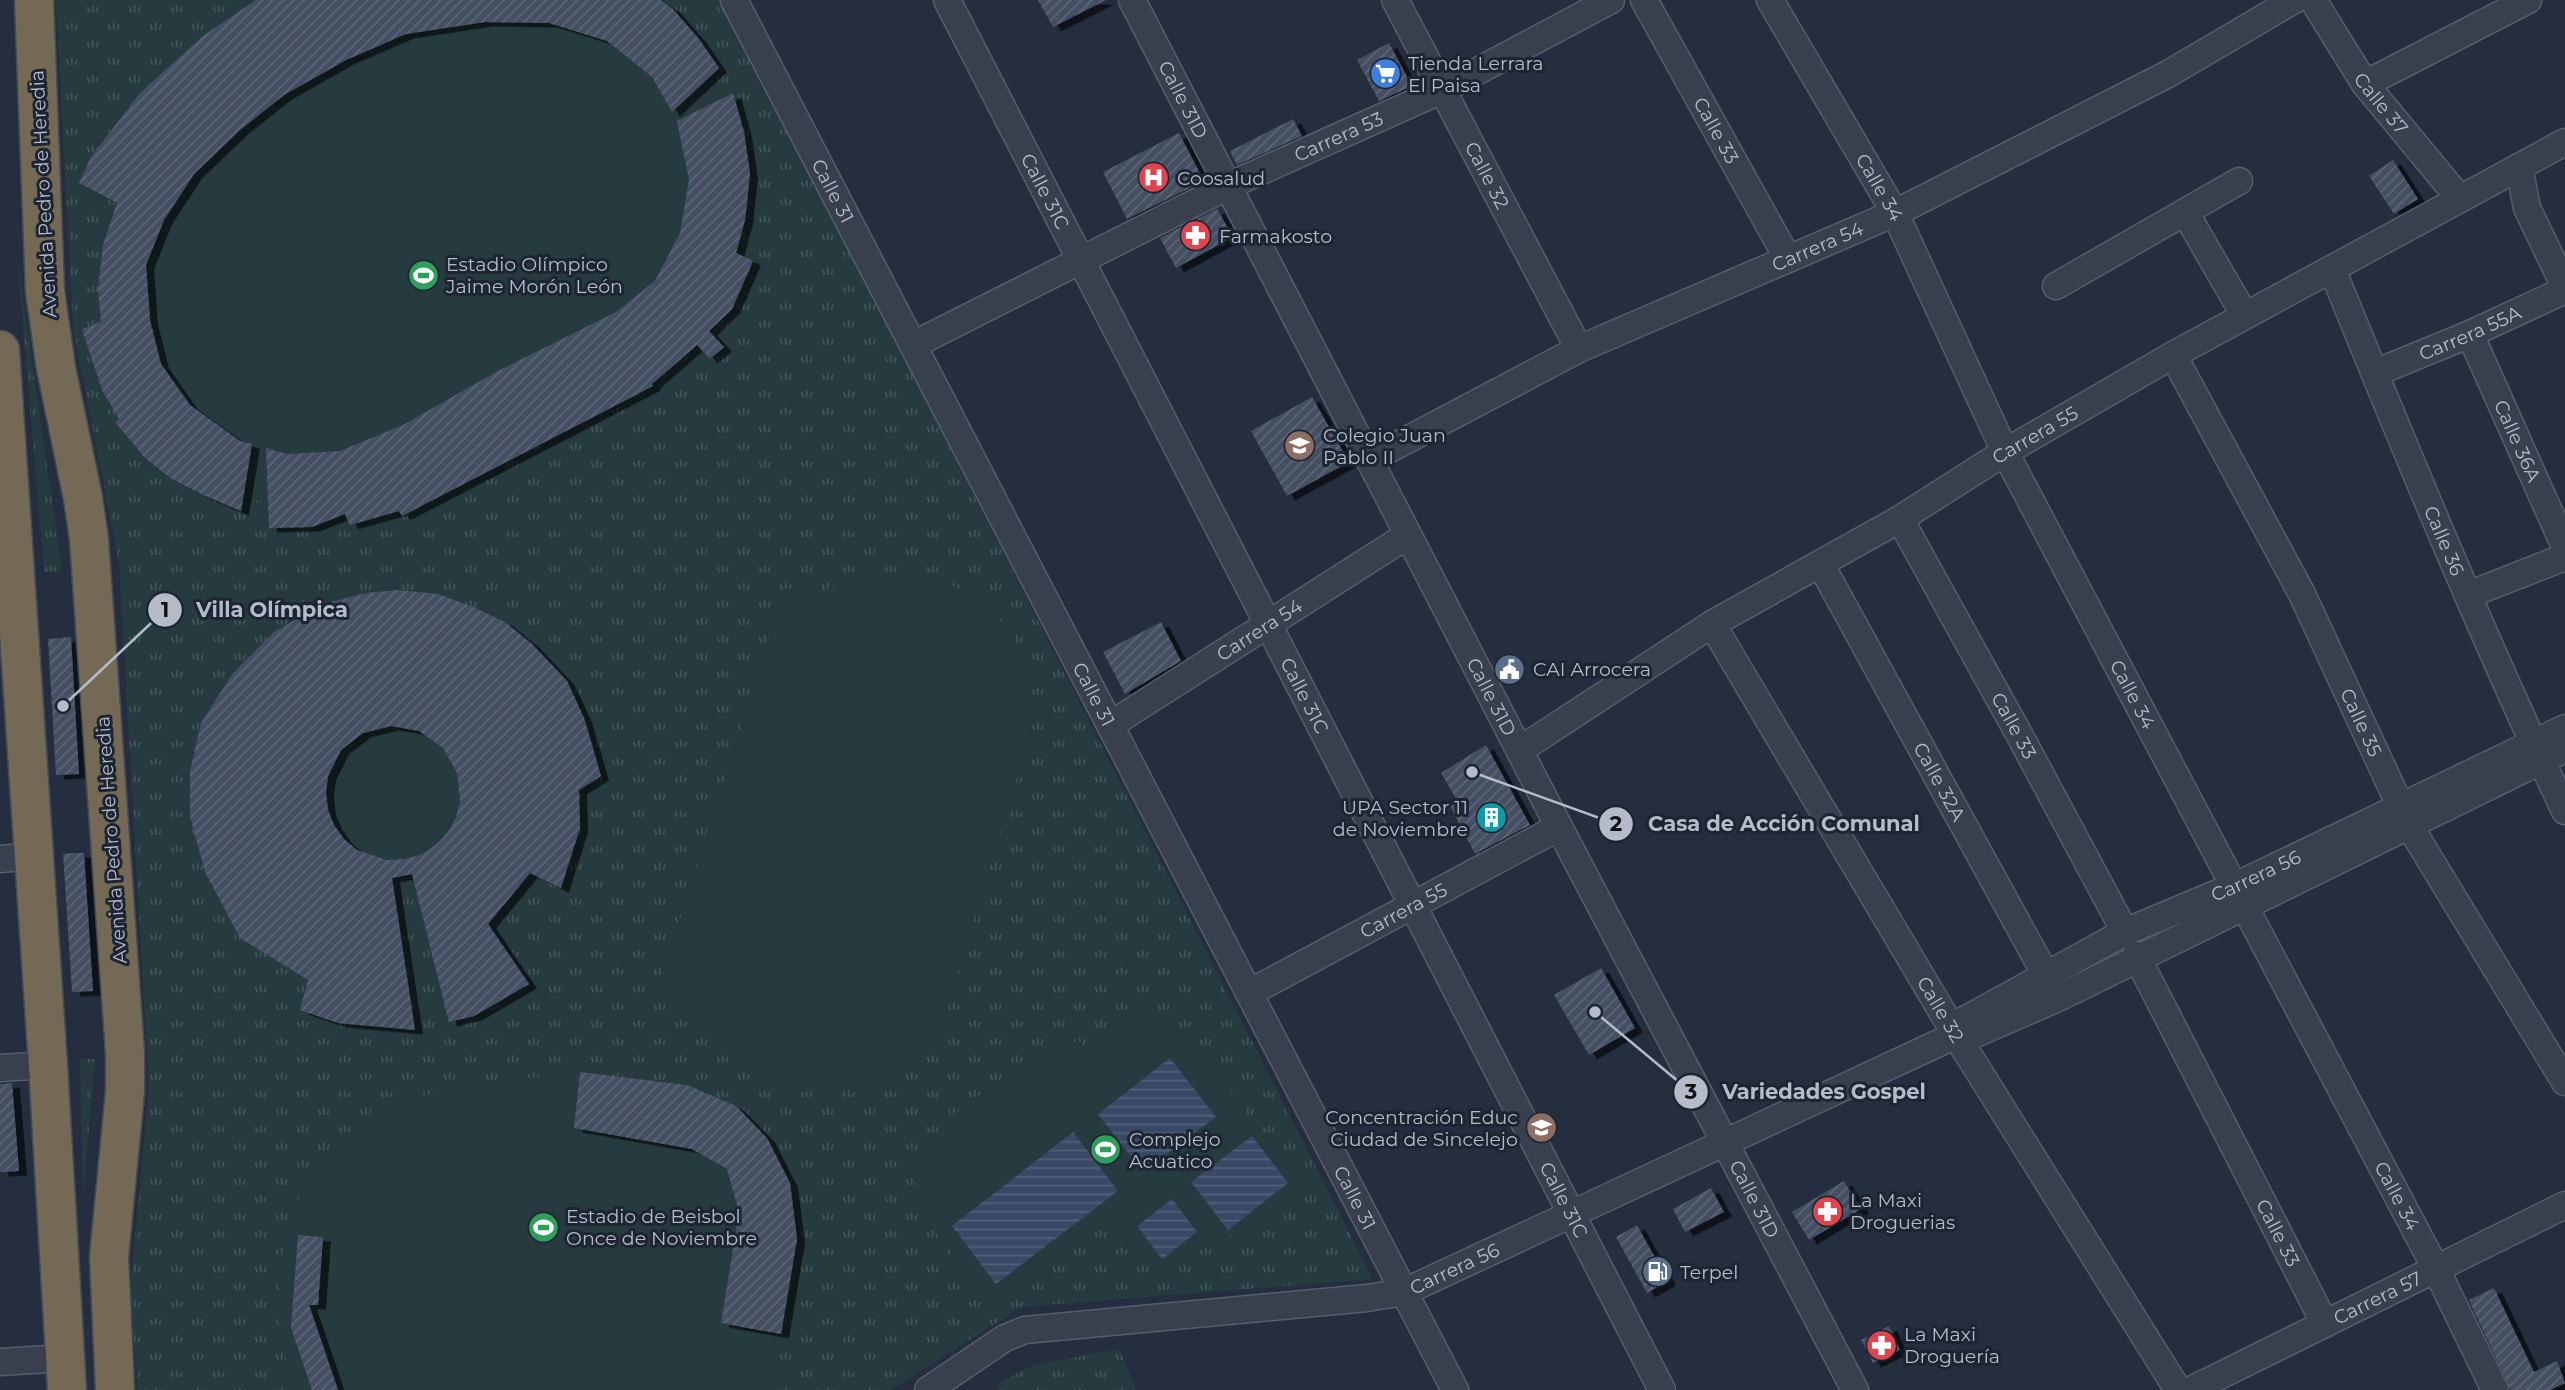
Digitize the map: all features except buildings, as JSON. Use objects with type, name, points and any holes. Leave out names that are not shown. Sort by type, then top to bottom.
[{"type":"highway","name":"Avenida Pedro de Heredia","points":[[34,0],[45,291],[56,368],[89,539],[125,1053],[125,1092],[109,1257],[115,1390]]},
{"type":"highway","points":[[0,350],[17,858],[48,1065],[66,1374]]},
{"type":"street","name":"Calle 31","points":[[734,0],[1455,1390]]},
{"type":"street","name":"Calle 31C","points":[[947,0],[1662,1390]]},
{"type":"street","name":"Calle 31D","points":[[1132,0],[1559,827],[1855,1390]]},
{"type":"street","name":"Calle 32","points":[[1395,0],[1579,349]]},
{"type":"street","name":"Carrera 53","points":[[913,345],[1228,186],[1443,90],[1611,0]]},
{"type":"street","name":"Calle 33","points":[[1644,0],[1788,259]]},
{"type":"street","name":"Calle 34","points":[[1770,0],[1895,213],[2005,452],[2436,1269],[2495,1390]]},
{"type":"street","name":"Carrera 54","points":[[1370,460],[1579,349],[1895,213],[2168,74],[2294,0]]},
{"type":"street","name":"Calle 37","points":[[2313,0],[2365,84],[2460,199]]},
{"type":"street","points":[[2365,84],[2528,0]]},
{"type":"street","name":"Carrera 55","points":[[1520,750],[1712,624],[1900,519],[2005,452],[2173,355],[2565,142]]},
{"type":"street","points":[[2519,167],[2526,208],[2563,276]]},
{"type":"street","points":[[2056,286],[2239,181]]},
{"type":"street","points":[[2185,212],[2245,316]]},
{"type":"street","name":"Calle 36","points":[[2332,269],[2468,595],[2542,751],[2565,811]]},
{"type":"street","name":"Carrera 55A","points":[[2375,373],[2470,334],[2563,276]]},
{"type":"street","name":"Calle 36A","points":[[2470,334],[2565,547]]},
{"type":"street","name":"Calle 35","points":[[2173,355],[2302,594],[2404,816],[2565,1082]]},
{"type":"street","name":"Calle 33","points":[[1900,519],[2133,948],[2325,1324]]},
{"type":"street","name":"Carrera 54","points":[[1110,725],[1408,535]]},
{"type":"street","points":[[2468,595],[2565,556]]},
{"type":"street","name":"Calle 32A","points":[[1821,565],[2053,988]]},
{"type":"street","name":"Calle 32","points":[[1712,624],[1956,1035],[2178,1390]]},
{"type":"street","name":"Carrera 56","points":[[928,1390],[1005,1338],[1025,1330],[1367,1298],[1404,1292],[1956,1035],[1959,1024],[2053,988],[2542,751],[2565,728]]},
{"type":"street","name":"Carrera 55","points":[[1249,993],[1559,827]]},
{"type":"street","points":[[0,1068],[48,1065]]},
{"type":"street","name":"Carrera 57","points":[[2192,1390],[2565,1205]]},
{"type":"street","points":[[0,1362],[66,1374]]},
{"type":"green space","points":[[56,0],[722,0],[1373,1279],[1021,1307],[891,1390],[138,1390],[130,1291],[149,1091],[119,564],[73,326]]},
{"type":"green space","name":"Estadio Olímpico Jaime Morón León","points":[[256,0],[618,0],[672,8],[699,39],[719,68],[711,76],[723,97],[733,93],[747,154],[748,190],[736,252],[753,261],[732,309],[709,331],[724,347],[710,359],[697,345],[664,374],[658,367],[649,372],[653,386],[402,516],[393,499],[312,527],[269,528],[267,503],[244,497],[241,511],[190,488],[155,466],[115,422],[119,418],[82,329],[101,322],[99,290],[102,261],[117,203],[79,183],[111,129],[154,79],[204,34]]},
{"type":"green space","points":[[17,256],[62,571],[44,572]]},
{"type":"green space","points":[[874,572],[915,575],[947,583],[966,592],[998,618],[1021,651],[1028,670],[1032,690],[1032,728],[944,1018],[924,1048],[897,1072],[839,1093],[781,1089],[751,1075],[717,1049],[696,1025],[688,1006],[656,996],[785,588],[813,597],[841,580]]},
{"type":"green space","points":[[393,726],[419,731],[440,746],[455,767],[460,793],[455,819],[440,840],[419,855],[393,860],[367,855],[346,840],[331,819],[326,793],[331,767],[346,746],[367,731]]},
{"type":"green space","name":"Complejo Acuatico","points":[[1141,1009],[1160,1032],[1175,1021],[1300,1182],[1219,1245],[1208,1232],[1157,1271],[1114,1217],[996,1309],[911,1200],[922,1191],[908,1173],[967,1127],[956,1113],[1061,1032],[1071,1045],[1078,1040],[1087,1050]]},
{"type":"green space","points":[[80,1059],[95,1059],[83,1198]]},
{"type":"green space","name":"Estadio de Beisbol Once de Noviembre","points":[[580,1072],[687,1085],[767,1138],[790,1183],[797,1239],[776,1369],[768,1390],[295,1390],[283,1340],[280,1312],[283,1257],[296,1205],[307,1182],[324,1160],[379,1115],[412,1100],[458,1087]]},
{"type":"green space","points":[[1119,1349],[1137,1390],[998,1390],[1000,1382],[1034,1365]]},
{"type":"water","points":[[1170,1058],[1216,1117],[1143,1172],[1098,1114]]},
{"type":"water","points":[[1073,1132],[1118,1191],[996,1284],[952,1226]]},
{"type":"water","points":[[1252,1136],[1288,1183],[1228,1230],[1191,1182]]},
{"type":"water","points":[[1172,1199],[1197,1232],[1162,1259],[1137,1226]]},
{"type":"place","name":"Tienda Lerrara El Paisa","points":[[1385,74]]},
{"type":"place","name":"Coosalud","points":[[1154,178]]},
{"type":"place","name":"Farmakosto","points":[[1196,236]]},
{"type":"place","name":"Estadio Olímpico Jaime Morón León","points":[[423,275]]},
{"type":"place","name":"Colegio Juan Pablo II","points":[[1300,446]]},
{"type":"place","name":"CAI Arrocera","points":[[1510,669]]},
{"type":"place","name":"Villa Olímpica","points":[[63,706]]},
{"type":"place","name":"Casa de Acción Comunal","points":[[1472,772]]},
{"type":"place","name":"UPA Sector 11 de Noviembre","points":[[1491,818]]},
{"type":"place","name":"Variedades Gospel","points":[[1595,1012]]},
{"type":"place","name":"Concentración Educ Ciudad de Sincelejo","points":[[1541,1128]]},
{"type":"place","name":"Complejo Acuatico","points":[[1106,1150]]},
{"type":"place","name":"La Maxi Droguerias","points":[[1827,1211]]},
{"type":"place","name":"Estadio de Beisbol Once de Noviembre","points":[[543,1227]]},
{"type":"place","name":"Terpel","points":[[1657,1272]]},
{"type":"place","name":"La Maxi Droguería","points":[[1881,1345]]}]
